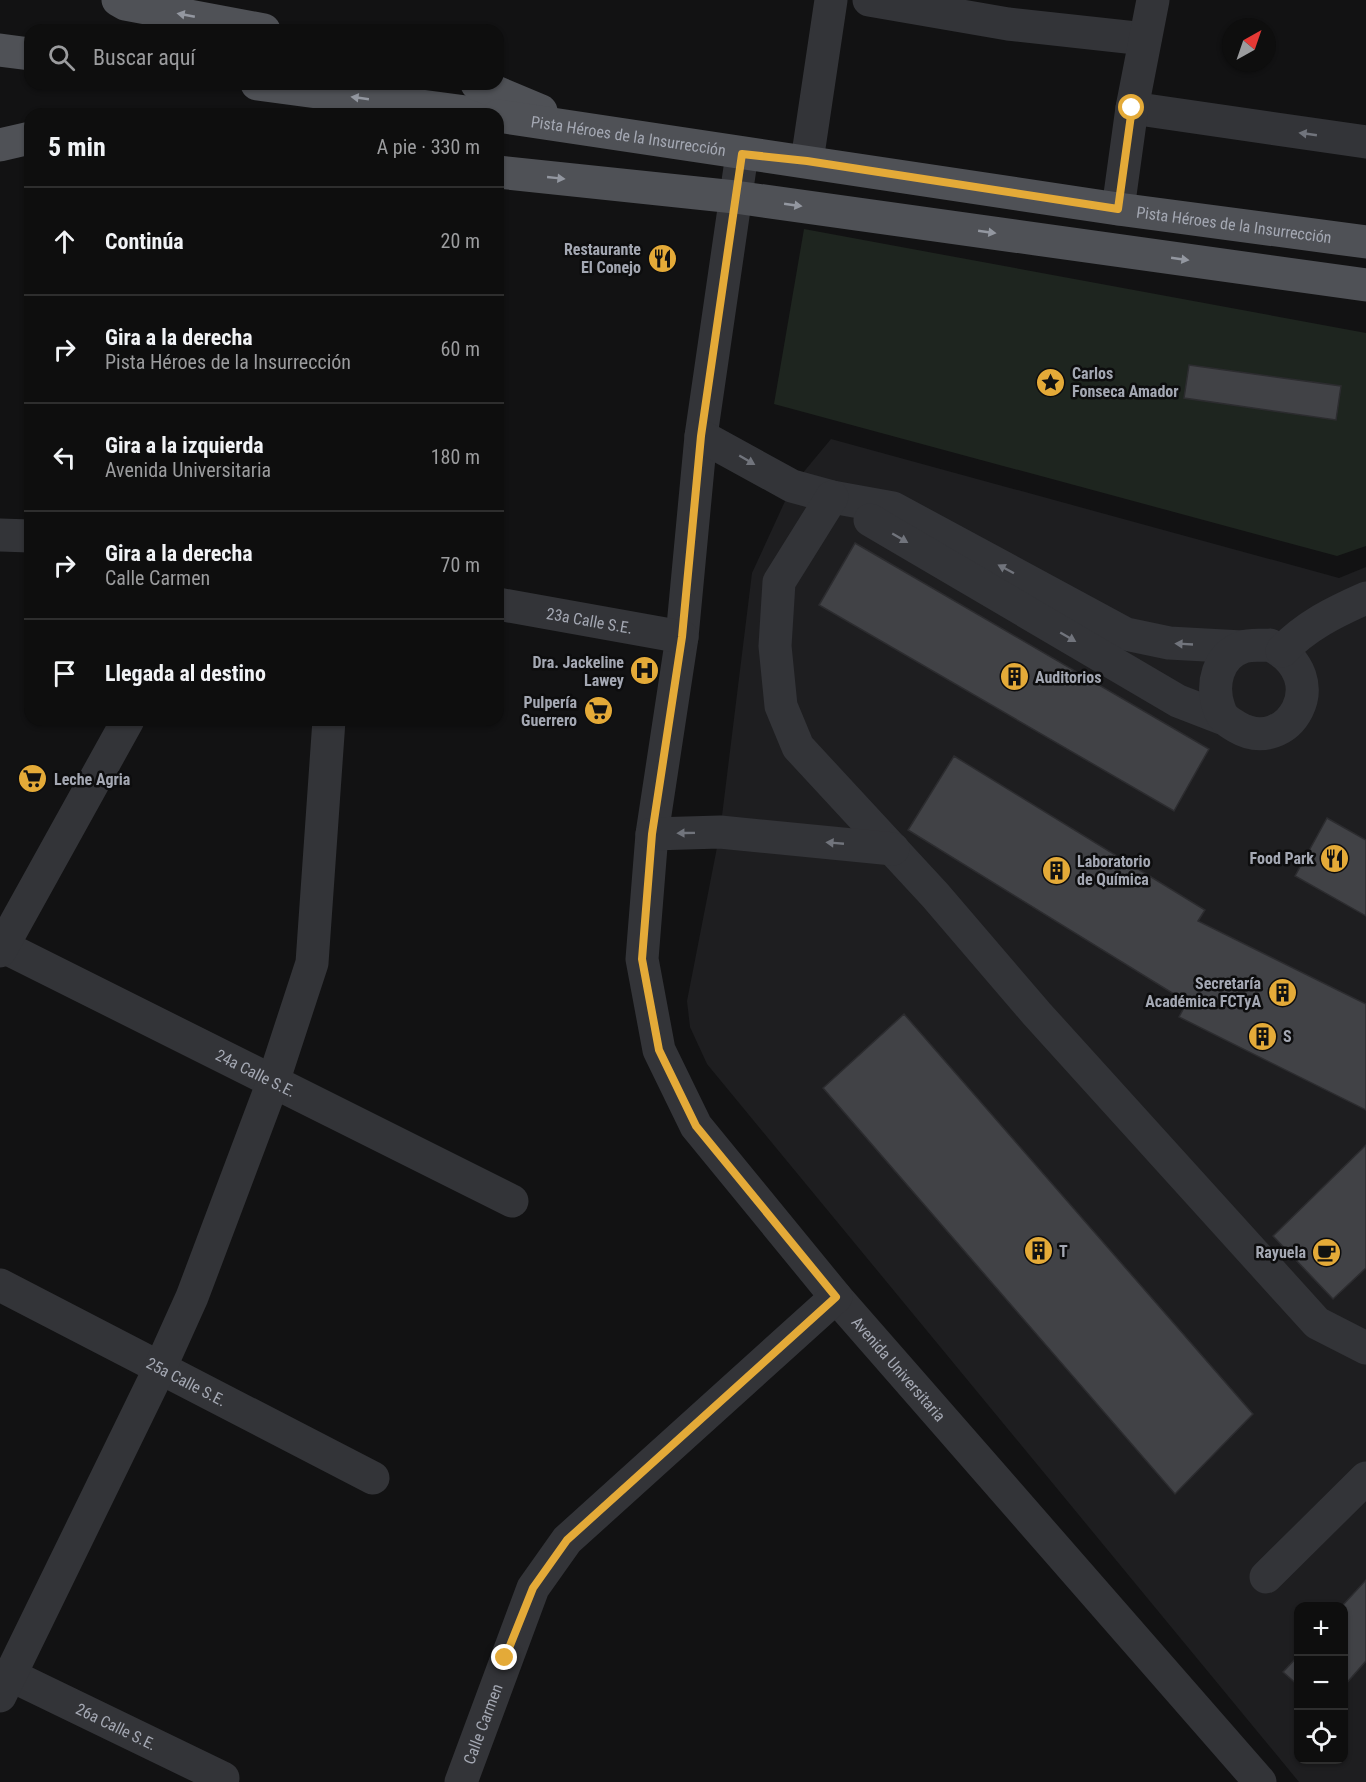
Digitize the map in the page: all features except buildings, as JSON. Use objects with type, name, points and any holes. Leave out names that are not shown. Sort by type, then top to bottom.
[{"type":"main road","points":[[118,0],[125,4],[232,24]]},
{"type":"main road","points":[[0,50],[24,53]]},
{"type":"main road","points":[[302,90],[436,108]]},
{"type":"main road","points":[[491,90],[581,128]]},
{"type":"main road","name":"Pista Héroes de la Insurrección","points":[[504,117],[1118,209],[1366,242]]},
{"type":"main road","points":[[0,120],[24,122]]},
{"type":"main road","points":[[0,145],[24,139]]},
{"type":"main road","points":[[504,173],[735,197],[1366,285]]},
{"type":"street","points":[[807,161],[831,0]]},
{"type":"street","points":[[869,0],[1008,24],[1145,39]]},
{"type":"street","points":[[1118,209],[1132,108],[1153,0]]},
{"type":"street","points":[[1132,108],[1366,142]]},
{"type":"street","name":"Avenida Universitaria","points":[[742,154],[701,436],[682,637],[652,834],[642,959],[659,1050],[696,1126],[836,1297],[1254,1780]]},
{"type":"street","points":[[701,436],[792,486],[832,497],[893,508],[1126,634],[1169,643],[1242,647],[1270,645],[1294,661],[1304,687],[1297,714],[1275,732],[1247,733],[1222,718],[1178,701],[832,497]]},
{"type":"street","points":[[832,497],[779,582],[775,646],[781,706],[798,747],[893,849],[1037,1014],[1317,1323],[1366,1348]]},
{"type":"street","points":[[0,535],[24,536]]},
{"type":"street","points":[[1282,651],[1298,635],[1330,614],[1366,598]]},
{"type":"street","name":"23a Calle S.E.","points":[[504,605],[682,637]]},
{"type":"street","points":[[1222,718],[1213,692],[1220,664],[1242,647]]},
{"type":"street","points":[[1,948],[125,726]]},
{"type":"street","points":[[5,1686],[192,1298],[273,1082],[312,963],[329,726]]},
{"type":"street","points":[[652,834],[720,832],[893,849]]},
{"type":"street","name":"24a Calle S.E.","points":[[1,948],[512,1201]]},
{"type":"street","name":"25a Calle S.E.","points":[[0,1285],[373,1478]]},
{"type":"street","name":"Calle Carmen","points":[[461,1782],[533,1588],[567,1540],[836,1297]]},
{"type":"street","points":[[1266,1577],[1366,1478]]},
{"type":"street","name":"26a Calle S.E.","points":[[5,1686],[223,1778]]},
{"type":"shaded area","points":[[804,229],[1366,333],[1366,546],[1337,556],[774,404]]},
{"type":"shaded area","points":[[831,439],[1339,578],[1366,567],[1366,1782],[1299,1782],[707,1064],[690,1027],[687,1001],[720,832],[752,573],[792,486]]},
{"type":"place","name":"Restaurante El Conejo","points":[[662,258]]},
{"type":"place","name":"Carlos Fonseca Amador","points":[[1051,382]]},
{"type":"place","name":"Dra. Jackeline Lawey","points":[[645,671]]},
{"type":"place","name":"Auditorios","points":[[1014,677]]},
{"type":"place","name":"Pulpería Guerrero","points":[[598,711]]},
{"type":"place","name":"Leche Agria","points":[[33,779]]},
{"type":"place","name":"Food Park","points":[[1335,858]]},
{"type":"place","name":"Laboratorio de Química","points":[[1056,870]]},
{"type":"place","name":"Secretaría Académica FCTyA","points":[[1282,992]]},
{"type":"place","name":"S","points":[[1262,1036]]},
{"type":"place","name":"T","points":[[1038,1251]]},
{"type":"place","name":"Rayuela","points":[[1327,1252]]},
{"type":"route","points":[[505,1658],[533,1588],[567,1540],[836,1297],[696,1126],[659,1050],[642,959],[652,834],[682,637],[701,436],[742,154],[807,161],[1118,209],[1132,108]]}]
